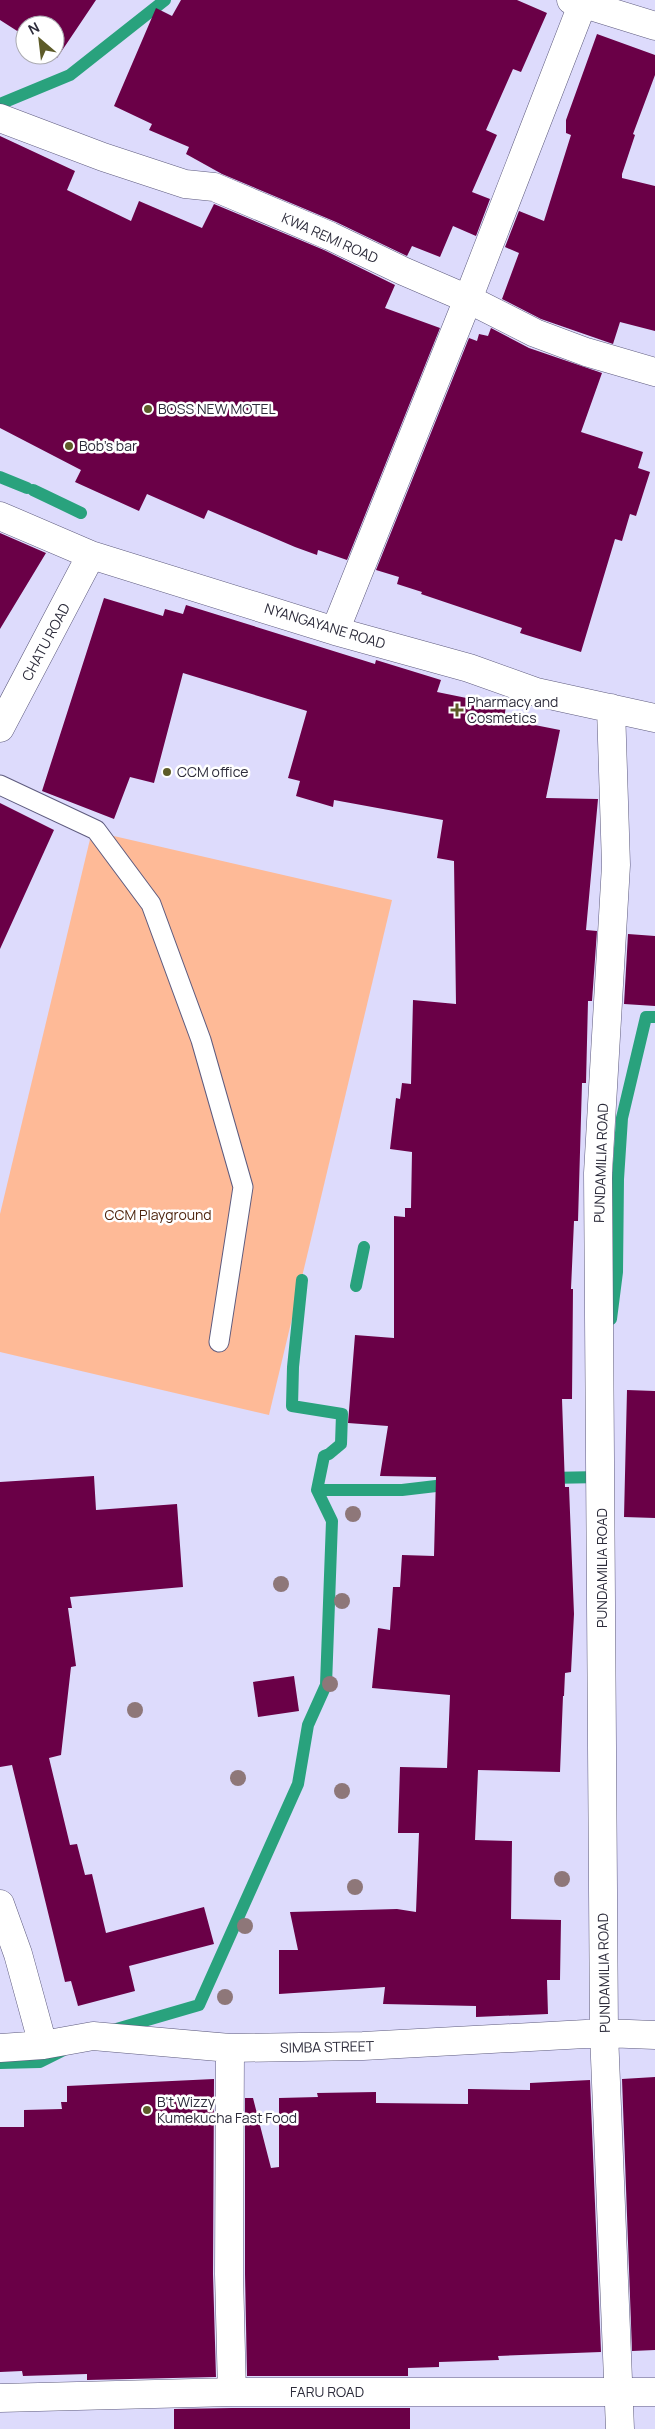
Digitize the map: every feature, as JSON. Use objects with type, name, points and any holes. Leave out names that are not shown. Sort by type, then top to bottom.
[{"type":"street","points":[[336,631],[468,299],[579,1],[655,26]]},
{"type":"street","name":"KWA REMI ROAD","points":[[0,118],[103,157],[185,184],[214,187],[330,236],[403,271],[468,299],[534,333],[586,352],[655,372]]},
{"type":"street","name":"NYANGAYANE ROAD","points":[[0,516],[91,555],[336,631],[470,668],[536,692],[655,718]]},
{"type":"street","name":"CHATU ROAD","points":[[0,728],[91,555]]},
{"type":"street","name":"PUNDAMILIA ROAD","points":[[611,708],[616,865],[598,1172],[604,2033],[620,2429]]},
{"type":"street","points":[[0,1904],[18,1954],[43,2045]]},
{"type":"street","name":"SIMBA STREET","points":[[0,2048],[43,2045],[93,2036],[230,2048],[364,2046],[604,2033],[655,2035]]},
{"type":"street","points":[[230,2048],[229,2274],[232,2392]]},
{"type":"street","name":"FARU ROAD","points":[[0,2398],[232,2392],[655,2392]]},
{"type":"lane","points":[[0,785],[96,830],[152,904],[200,1040],[243,1187],[219,1342]]},
{"type":"green space","name":"CCM Playground","points":[[92,831],[392,900],[269,1415],[0,1352],[0,1214]]},
{"type":"building","points":[[0,0],[96,0],[65,46],[65,15],[15,15],[15,30],[0,20]]},
{"type":"building","points":[[181,0],[517,0],[547,13],[521,72],[513,69],[486,130],[497,135],[472,192],[490,199],[476,236],[453,226],[440,257],[412,246],[407,256],[336,222],[222,174],[186,154],[189,147],[149,130],[152,124],[114,106],[156,8],[172,16]]},
{"type":"building","points":[[597,34],[655,55],[655,75],[633,134],[635,135],[622,178],[655,186],[655,331],[620,322],[613,344],[541,319],[502,299],[519,253],[505,247],[519,211],[544,221],[571,135],[566,133],[566,120]]},
{"type":"building","points":[[0,136],[75,171],[67,190],[131,221],[139,201],[202,228],[214,204],[324,250],[395,285],[385,308],[440,328],[347,560],[318,550],[317,555],[208,510],[204,519],[147,494],[139,511],[75,482],[81,470],[0,428]]},
{"type":"building","points":[[491,328],[529,348],[602,373],[581,432],[643,452],[638,468],[650,472],[636,516],[630,514],[622,541],[615,539],[581,652],[520,633],[522,628],[421,594],[422,592],[397,584],[399,577],[376,570],[469,338],[477,341],[479,334],[488,336]]},
{"type":"building","points":[[0,533],[46,553],[0,629]]},
{"type":"building","points":[[104,598],[163,616],[165,609],[183,614],[186,605],[375,664],[376,660],[441,680],[437,692],[506,706],[504,719],[560,730],[546,798],[598,799],[586,930],[597,931],[592,1001],[588,1001],[586,1083],[582,1083],[578,1221],[574,1221],[571,1289],[573,1289],[572,1399],[562,1399],[565,1487],[569,1487],[574,1614],[571,1672],[565,1673],[560,1772],[478,1770],[475,1840],[512,1841],[511,1919],[561,1920],[560,1980],[547,1980],[548,2014],[476,2017],[476,2006],[383,2004],[385,1987],[279,1994],[279,1950],[298,1950],[290,1912],[397,1909],[416,1912],[419,1833],[398,1833],[400,1767],[447,1768],[450,1695],[372,1688],[378,1628],[390,1630],[393,1587],[400,1587],[402,1555],[434,1556],[436,1477],[380,1476],[388,1426],[348,1423],[355,1335],[394,1338],[394,1216],[405,1217],[405,1208],[411,1208],[412,1152],[390,1149],[396,1098],[400,1099],[402,1083],[411,1084],[413,1000],[456,1004],[454,861],[437,858],[443,820],[334,800],[333,807],[296,796],[300,781],[288,778],[307,711],[183,673],[154,783],[130,777],[114,819],[42,791]]},
{"type":"building","points":[[0,803],[54,830],[0,949]]},
{"type":"building","points":[[628,934],[655,936],[655,1006],[624,1004]]},
{"type":"building","points":[[627,1390],[655,1391],[655,1518],[624,1517]]},
{"type":"building","points":[[94,1476],[96,1510],[177,1504],[183,1587],[70,1597],[72,1608],[68,1608],[76,1666],[71,1667],[61,1755],[49,1758],[70,1845],[77,1844],[85,1875],[92,1874],[106,1933],[204,1907],[214,1944],[129,1966],[135,1991],[78,2006],[71,1981],[65,1982],[12,1765],[0,1767],[0,1482]]},
{"type":"building","points":[[294,1676],[299,1711],[258,1717],[253,1682]]},
{"type":"building","points":[[655,2077],[655,2350],[632,2351],[622,2079]]},
{"type":"building","points":[[214,2079],[213,2274],[216,2377],[87,2380],[87,2374],[23,2376],[22,2371],[0,2372],[0,2127],[24,2127],[24,2110],[62,2109],[61,2102],[67,2102],[67,2086]]},
{"type":"building","points":[[590,2080],[601,2352],[498,2356],[499,2360],[439,2362],[439,2367],[408,2368],[408,2376],[247,2376],[245,2098],[253,2098],[271,2168],[279,2167],[279,2098],[318,2097],[317,2093],[376,2092],[376,2103],[468,2104],[468,2089],[530,2090],[530,2083]]},
{"type":"building","points":[[410,2408],[410,2429],[174,2429],[174,2409]]},
{"type":"waterway","points":[[0,104],[70,75],[165,0]]},
{"type":"waterway","points":[[0,477],[27,488]]},
{"type":"waterway","points":[[33,490],[81,513]]},
{"type":"waterway","points":[[611,1319],[617,1272],[618,1179],[622,1118],[646,1017],[655,1017]]},
{"type":"waterway","points":[[356,1286],[364,1247]]},
{"type":"waterway","points":[[302,1280],[293,1367],[292,1406],[342,1414],[341,1444],[324,1456],[317,1490],[402,1490],[453,1484]]},
{"type":"waterway","points":[[547,1478],[602,1477]]},
{"type":"waterway","points":[[113,2030],[199,2005],[298,1784],[308,1725],[326,1685],[332,1521],[317,1490]]},
{"type":"waterway","points":[[0,2063],[40,2062],[62,2051]]},
{"type":"place","name":"BOSS NEW MOTEL","points":[[148,409]]},
{"type":"place","name":"Bob's bar","points":[[69,446]]},
{"type":"place","name":"Pharmacy and Cosmetics","points":[[457,710]]},
{"type":"place","name":"CCM office","points":[[167,772]]},
{"type":"place","name":"B't Wizzy Kumekucha Fast Food","points":[[147,2110]]}]
